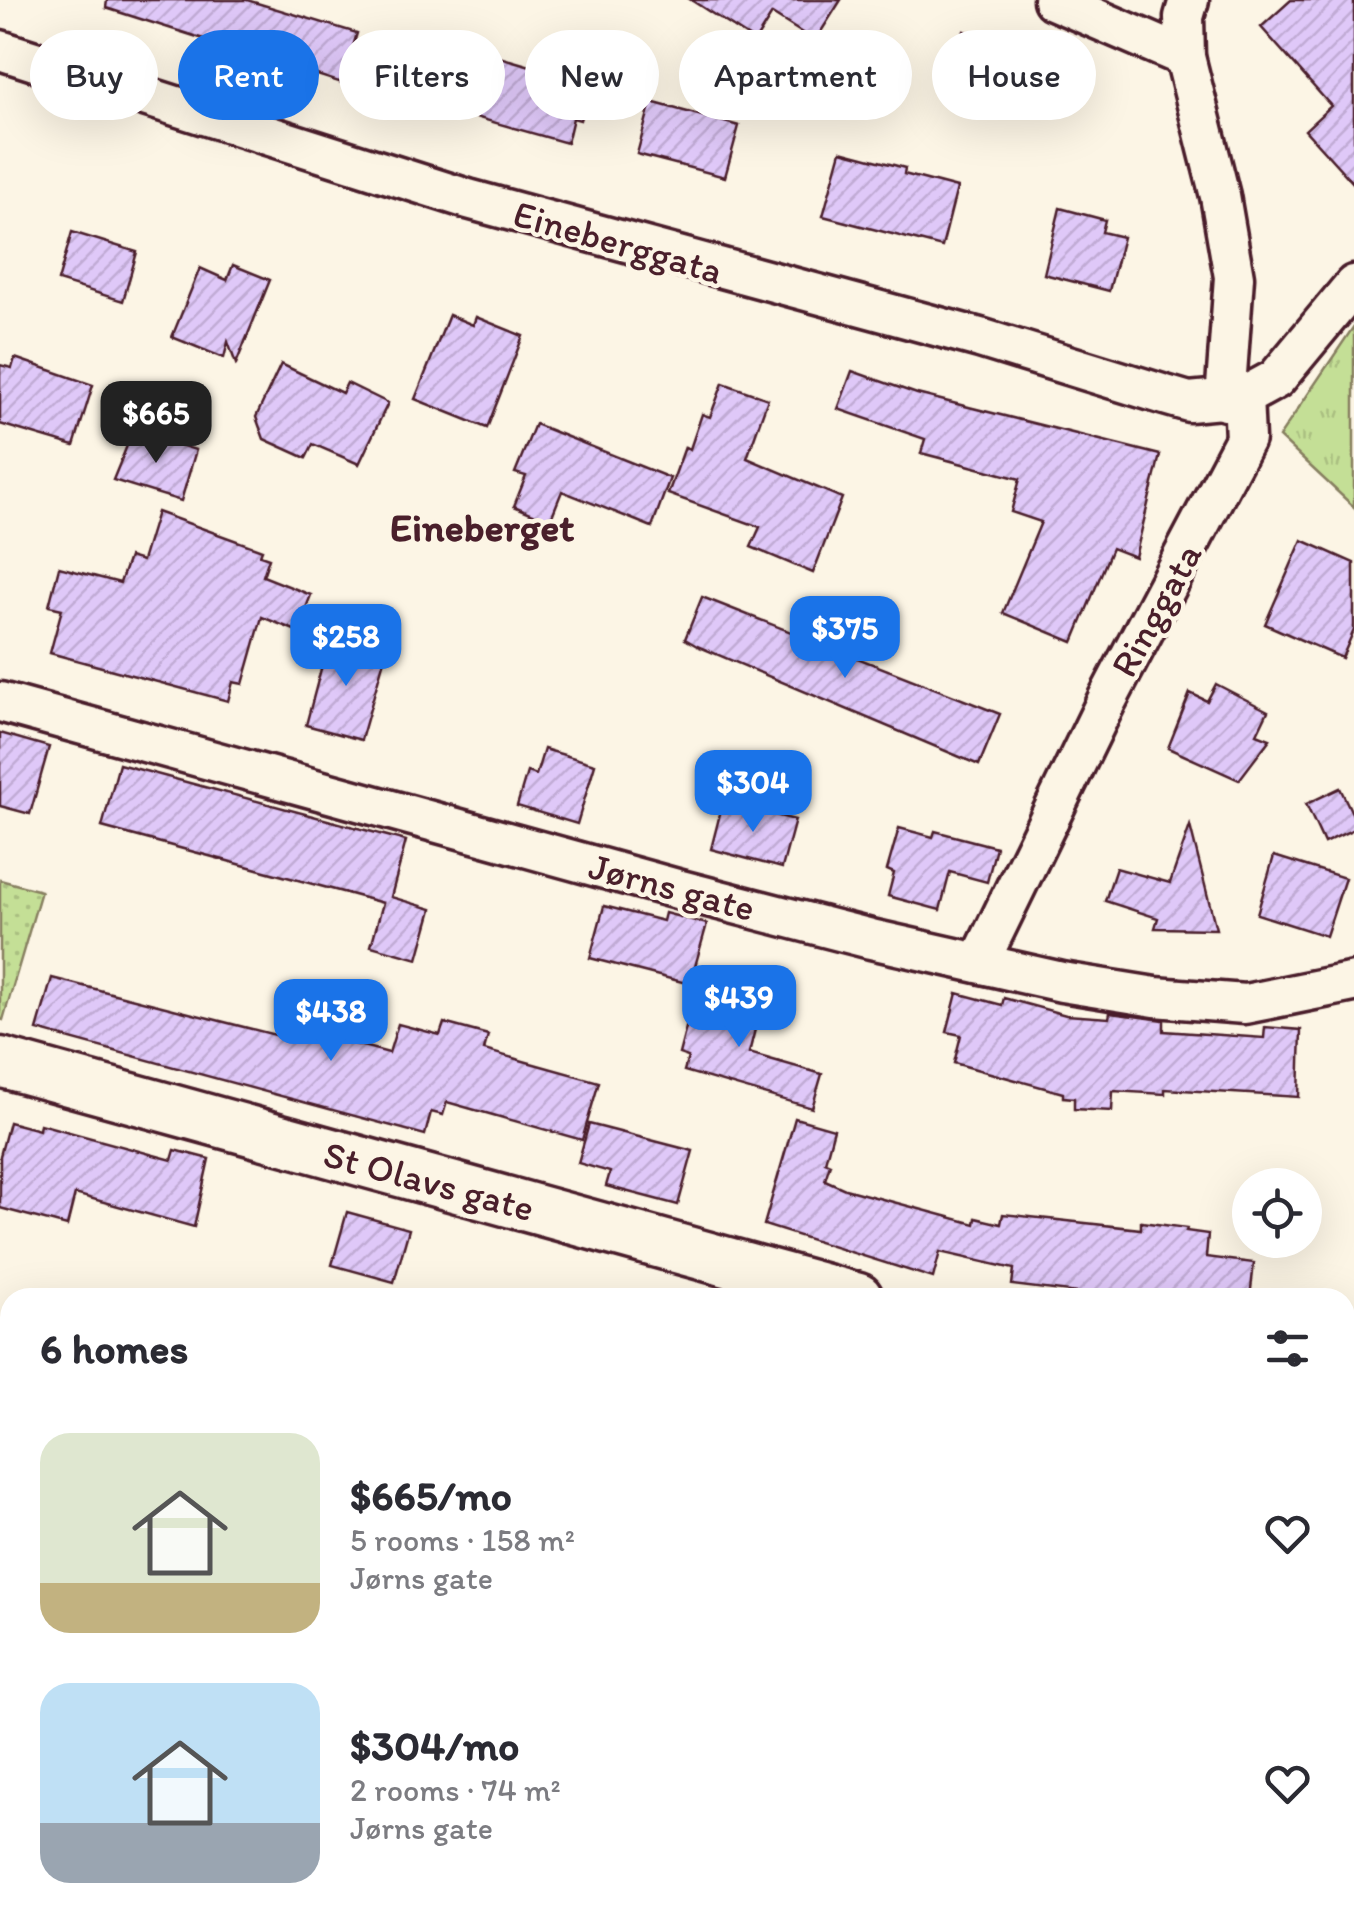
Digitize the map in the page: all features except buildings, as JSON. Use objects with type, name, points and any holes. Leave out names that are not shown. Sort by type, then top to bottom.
[{"type":"street","points":[[1053,0],[1185,57]]},
{"type":"street","name":"Ringgata","points":[[979,963],[1107,700],[1196,540],[1244,438],[1234,399],[1234,277],[1220,196],[1185,57],[1184,17],[1190,0]]},
{"type":"street","name":"Eineberggata","points":[[0,50],[468,199],[980,338],[1165,396],[1190,402],[1234,399]]},
{"type":"street","points":[[1234,399],[1276,378],[1354,285]]},
{"type":"street","name":"Jørns gate","points":[[0,702],[677,889],[979,963],[1136,994],[1245,1004],[1354,982]]},
{"type":"street","name":"St Olavs gate","points":[[0,1062],[822,1288]]},
{"type":"green space","points":[[1354,326],[1354,507],[1279,437]]},
{"type":"green space","points":[[0,880],[41,891],[3,1020],[0,1019]]},
{"type":"district","name":"Eineberget","points":[[482,527]]}]
